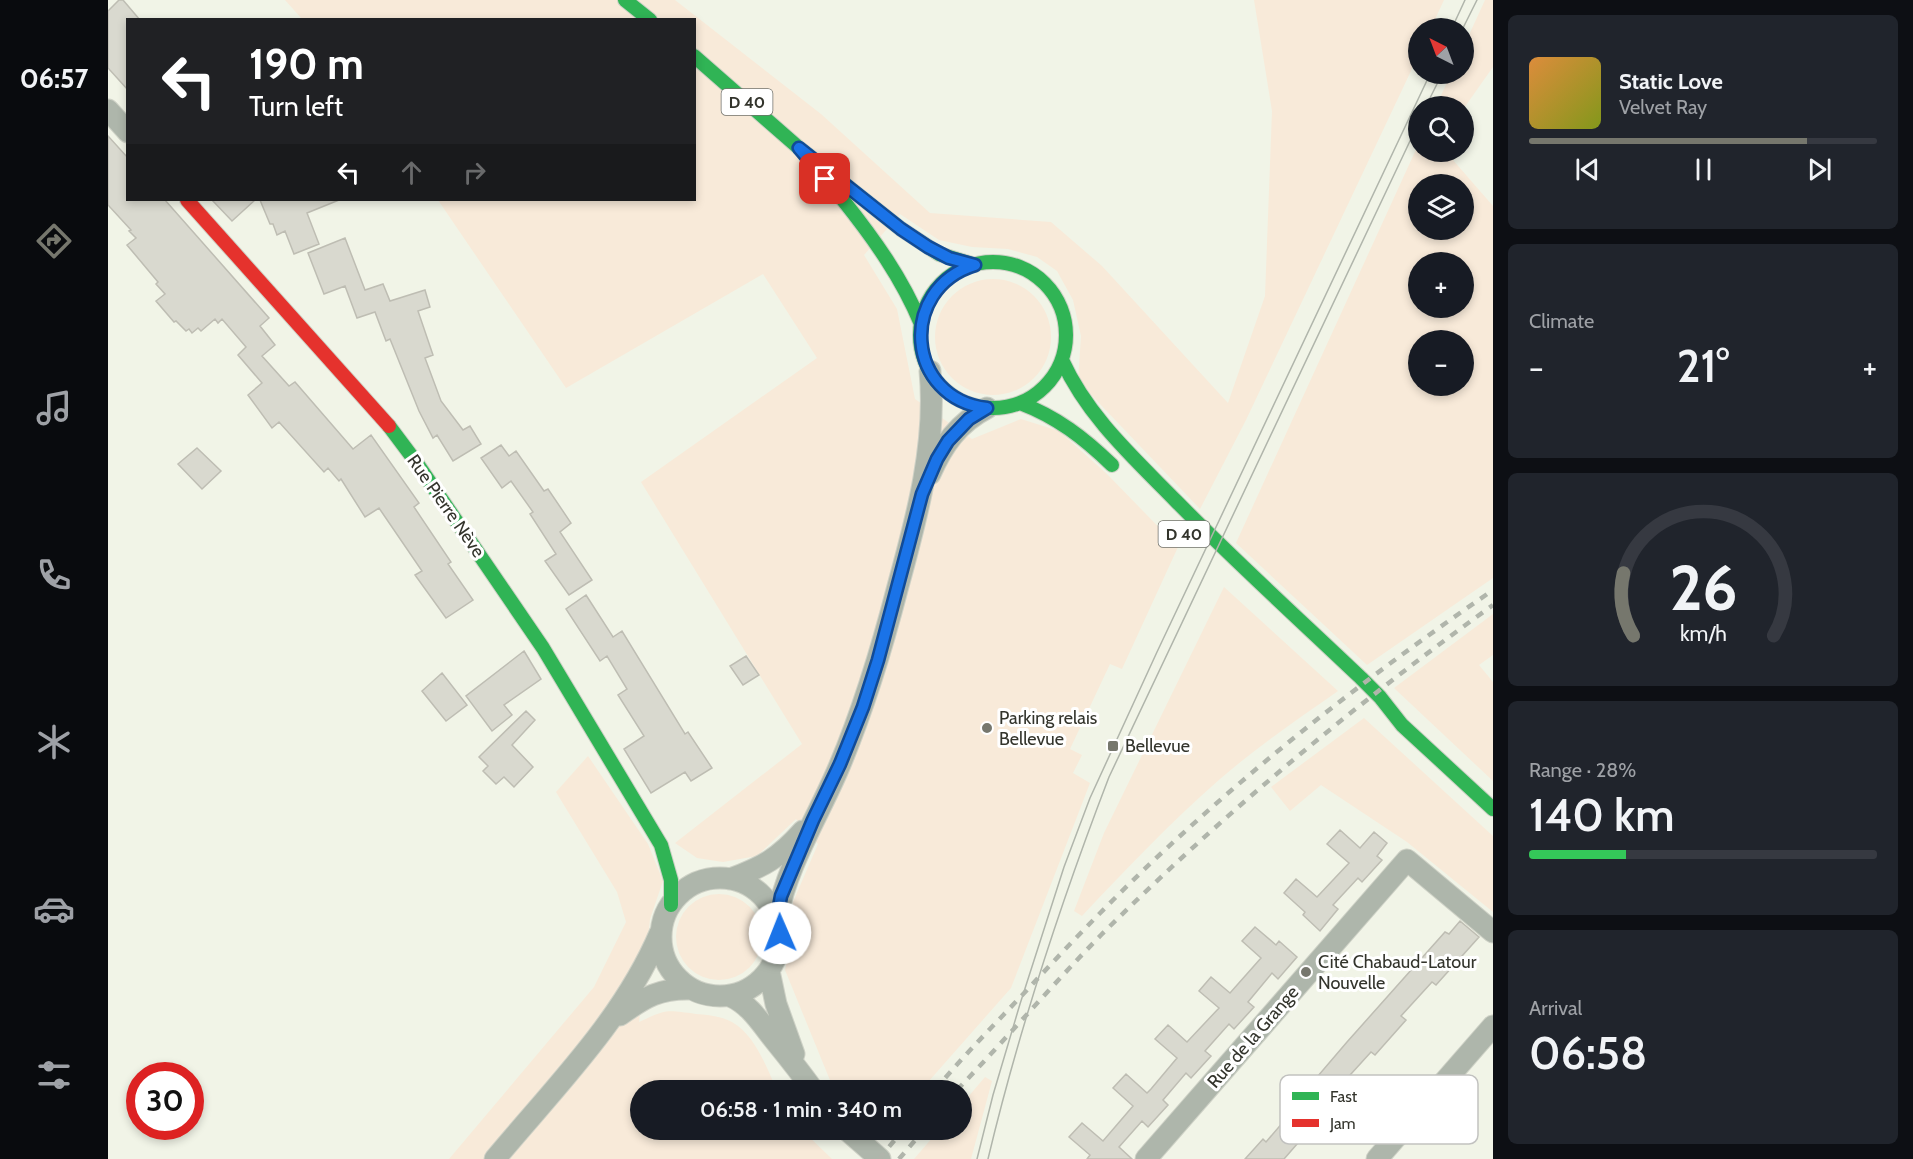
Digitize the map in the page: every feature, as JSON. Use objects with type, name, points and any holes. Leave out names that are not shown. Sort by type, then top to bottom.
[{"type":"main road","points":[[625,0],[648,18]]},
{"type":"main road","name":"D 40","points":[[696,58],[799,148],[901,229],[949,258],[975,265]]},
{"type":"main road","name":"D 40","points":[[799,148],[879,246],[908,293],[921,324]]},
{"type":"main road","name":"Rue Pierre Nève","points":[[188,201],[394,432],[416,462],[543,648],[662,845],[671,880],[671,905]]},
{"type":"main road","points":[[998,262],[1014,265],[1035,275],[1057,298],[1065,321],[1066,345],[1062,360],[1046,386],[1034,396],[1004,408],[987,408],[957,399],[939,384],[930,371],[922,348],[921,324],[928,302],[942,284],[954,274],[975,265],[998,262]]},
{"type":"main road","name":"D 40","points":[[1062,360],[1080,398],[1105,428],[1211,537],[1361,678],[1380,697],[1402,725],[1493,809]]},
{"type":"main road","points":[[1020,403],[1043,411],[1066,424],[1121,474]]},
{"type":"main road","name":"D 40","points":[[1353,689],[1378,710],[1402,725]]},
{"type":"street","points":[[108,110],[126,130]]},
{"type":"street","points":[[922,494],[932,398],[930,371]]},
{"type":"street","points":[[777,918],[781,896],[813,820],[846,751],[871,683],[922,494],[937,459],[948,441],[969,419],[987,408]]},
{"type":"street","points":[[495,1159],[610,1023],[646,963],[671,905],[687,888],[757,869],[773,860],[813,820]]},
{"type":"street","name":"Rue Pierre Nève","points":[[662,845],[679,863],[719,879]]},
{"type":"street","name":"Rue de la Grange","points":[[1146,1159],[1407,860],[1493,932]]},
{"type":"street","points":[[610,1023],[636,1003],[656,993],[670,989],[692,989],[714,996],[730,996],[752,987],[769,971],[779,949],[780,933],[777,918],[759,892],[745,883],[719,879]]},
{"type":"street","points":[[662,930],[662,947],[667,964],[677,978],[692,989]]},
{"type":"street","points":[[769,971],[776,1004],[799,1069]]},
{"type":"street","points":[[730,996],[754,1014],[806,1080]]},
{"type":"street","points":[[1450,1075],[1493,1026]]},
{"type":"street","points":[[858,1140],[880,1159]]},
{"type":"street","points":[[1377,1159],[1390,1144]]},
{"type":"shaded area","points":[[285,0],[675,0],[821,114],[930,213],[1051,222],[1102,266],[1228,403],[1265,296],[1272,111],[1254,0],[1444,0],[1436,18],[1408,18],[1408,77],[1246,420],[1200,509],[1078,381],[1081,336],[1073,300],[1057,271],[1037,257],[1008,249],[972,247],[939,240],[900,214],[864,255],[897,309],[915,399],[972,439],[1021,419],[1059,431],[1107,474],[1178,547],[1122,669],[1110,664],[1070,749],[1082,755],[1073,773],[1090,783],[1011,988],[930,1080],[830,1080],[785,970],[791,944],[793,902],[818,844],[796,819],[757,856],[723,862],[697,858],[675,843],[802,744],[641,482],[817,358],[763,274],[566,388],[439,201],[696,201],[696,18],[301,18]]},
{"type":"shaded area","points":[[1485,0],[1493,0],[1493,67],[1472,96],[1441,96],[1446,84],[1474,84],[1474,24]]},
{"type":"shaded area","points":[[1410,162],[1455,162],[1465,174],[1408,174],[1408,240],[1474,240],[1474,184],[1493,206],[1493,578],[1367,665],[1236,543]]},
{"type":"shaded area","points":[[993,279],[1015,283],[1034,296],[1047,315],[1051,337],[1047,359],[1034,378],[1015,391],[993,395],[971,391],[952,378],[939,359],[935,337],[939,315],[952,296],[971,283]]},
{"type":"shaded area","points":[[1224,587],[1338,691],[1263,744],[1220,779],[1184,812],[1082,916],[1074,911],[1104,833]]},
{"type":"shaded area","points":[[1493,614],[1493,655],[1479,665],[1493,682],[1493,781],[1394,688]]},
{"type":"shaded area","points":[[1364,718],[1493,836],[1493,912],[1407,842],[1321,785],[1290,811],[1271,787]]},
{"type":"shaded area","points":[[588,756],[648,844],[663,881],[650,919],[639,1022],[672,1011],[723,1018],[748,1035],[772,1080],[630,1080],[630,1140],[812,1140],[832,1159],[449,1159],[594,987],[626,922],[617,892],[556,792]]},
{"type":"shaded area","points":[[711,894],[727,894],[750,906],[759,920],[762,937],[759,954],[750,968],[727,980],[711,980],[695,973],[683,961],[676,945],[676,929],[683,913],[695,901]]},
{"type":"shaded area","points":[[985,1077],[992,1081],[971,1159],[914,1159],[930,1140],[972,1140],[972,1092]]},
{"type":"building","points":[[119,0],[123,0],[138,18],[126,18],[126,88],[108,68],[108,11]]},
{"type":"building","points":[[108,136],[126,156],[126,201],[166,201],[269,318],[260,326],[275,345],[262,356],[289,386],[295,382],[353,449],[371,435],[419,503],[414,507],[451,562],[448,564],[473,600],[446,618],[415,575],[422,571],[379,508],[365,517],[341,479],[339,481],[328,468],[324,472],[279,422],[272,428],[248,395],[262,383],[238,355],[246,347],[222,319],[218,323],[215,319],[201,331],[198,328],[192,333],[189,329],[186,331],[176,321],[174,322],[156,301],[165,294],[156,284],[158,282],[127,245],[136,238],[129,231],[131,230],[108,205]]},
{"type":"building","points":[[213,201],[254,201],[232,221]]},
{"type":"building","points":[[260,201],[337,201],[307,213],[319,244],[294,254],[285,231],[277,235],[273,224],[270,224]]},
{"type":"building","points":[[345,238],[365,290],[383,284],[390,301],[425,290],[430,307],[418,311],[433,355],[425,358],[441,401],[463,430],[470,426],[481,444],[453,461],[437,435],[433,438],[419,411],[390,339],[386,341],[375,312],[357,318],[345,286],[324,294],[308,253]]},
{"type":"building","points":[[501,445],[509,456],[516,451],[544,491],[548,489],[571,523],[560,532],[592,580],[569,595],[545,561],[556,554],[530,514],[533,512],[511,481],[502,488],[481,458]]},
{"type":"building","points":[[197,448],[221,471],[202,489],[178,464]]},
{"type":"building","points":[[586,595],[613,637],[622,631],[685,734],[688,732],[712,768],[691,781],[685,772],[651,793],[624,749],[644,736],[618,695],[627,689],[607,656],[600,661],[566,609]]},
{"type":"building","points":[[524,651],[541,679],[504,705],[512,715],[492,731],[466,696]]},
{"type":"building","points":[[746,656],[759,675],[743,685],[730,666]]},
{"type":"building","points":[[442,673],[467,705],[446,721],[422,691]]},
{"type":"building","points":[[526,711],[535,720],[512,745],[533,767],[514,787],[504,777],[496,784],[483,771],[488,766],[479,757]]},
{"type":"building","points":[[1340,830],[1360,848],[1374,832],[1387,843],[1377,856],[1382,860],[1362,882],[1358,878],[1333,905],[1338,909],[1320,931],[1303,915],[1305,912],[1284,893],[1296,879],[1317,897],[1349,863],[1327,844]]},
{"type":"building","points":[[1460,921],[1479,937],[1436,985],[1432,982],[1401,1016],[1406,1020],[1375,1055],[1371,1052],[1350,1075],[1319,1075],[1445,932],[1449,934]]},
{"type":"building","points":[[1255,927],[1276,945],[1279,941],[1297,957],[1278,979],[1272,973],[1248,1002],[1254,1007],[1234,1029],[1229,1024],[1205,1051],[1211,1056],[1191,1078],[1186,1073],[1163,1100],[1168,1105],[1148,1127],[1142,1121],[1119,1147],[1132,1159],[1087,1159],[1090,1155],[1069,1137],[1082,1123],[1103,1141],[1133,1106],[1113,1088],[1126,1074],[1147,1093],[1151,1089],[1177,1058],[1155,1039],[1168,1025],[1187,1042],[1219,1008],[1199,991],[1211,977],[1230,993],[1261,958],[1242,941]]},
{"type":"building","points":[[1280,1126],[1280,1144],[1297,1144],[1284,1159],[1245,1159],[1263,1139],[1266,1142]]},
{"type":"tram line","points":[[1457,18],[1465,0]]},
{"type":"tram line","points":[[1468,18],[1477,0]]},
{"type":"tram line","points":[[977,1159],[1020,1004],[1064,867],[1090,798],[1425,84]]},
{"type":"tram line","points":[[1431,96],[1437,84]]},
{"type":"tram line","points":[[988,1159],[1013,1062],[1042,966],[1109,777],[1408,145]]},
{"type":"railway","points":[[943,1080],[1102,912],[1217,803],[1332,707],[1493,590]]},
{"type":"railway","points":[[966,1080],[1102,934],[1195,846],[1340,721],[1493,605]]},
{"type":"railway","points":[[879,1159],[895,1140]]},
{"type":"railway","points":[[899,1159],[915,1140]]},
{"type":"traffic: fast","points":[[625,0],[648,18]]},
{"type":"traffic: fast","points":[[696,58],[799,148],[901,229],[939,254],[975,265]]},
{"type":"traffic: fast","points":[[843,200],[886,259],[921,324]]},
{"type":"traffic: fast","points":[[993,262],[1007,263],[1021,268],[1034,274],[1045,283],[1054,294],[1060,307],[1065,321],[1066,335],[1065,349],[1060,363],[1054,376],[1045,387],[1034,396],[1021,402],[1007,407],[993,408],[979,407],[965,402],[952,396],[941,387],[932,376],[926,363],[921,349],[920,335],[921,321],[926,307],[932,294],[941,283],[952,274],[965,268],[979,263],[993,262]]},
{"type":"traffic: fast","points":[[1062,360],[1085,400],[1128,452],[1222,546],[1361,678],[1380,697],[1402,725],[1493,809]]},
{"type":"traffic: fast","points":[[1020,403],[1069,429],[1112,465]]},
{"type":"traffic: fast","points":[[389,426],[543,648],[661,845],[671,880],[671,905]]},
{"type":"traffic: jam","points":[[188,201],[389,426]]},
{"type":"place","name":"Parking relais Bellevue","points":[[987,728]]},
{"type":"place","name":"Bellevue","points":[[1113,746]]},
{"type":"place","name":"Cité Chabaud-Latour Nouvelle","points":[[1306,972]]},
{"type":"route","points":[[780,933],[777,918],[781,896],[813,820],[835,777],[863,707],[878,660],[922,494],[937,459],[954,432],[987,408],[957,399],[939,384],[923,356],[920,332],[925,309],[937,289],[954,274],[975,265],[949,258],[928,247],[901,229],[799,148],[825,179]]}]
